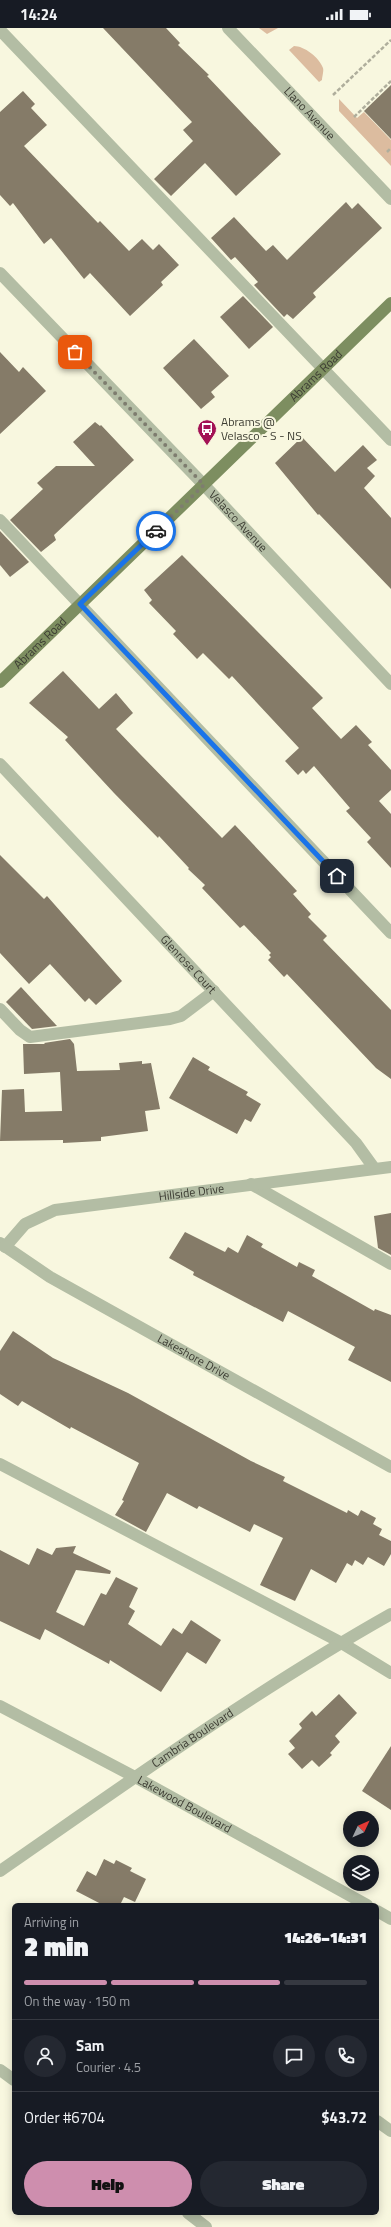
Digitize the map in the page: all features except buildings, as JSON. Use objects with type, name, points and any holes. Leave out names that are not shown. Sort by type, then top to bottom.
[{"type":"main road","name":"Abrams Road","points":[[0,682],[391,303]]},
{"type":"street","name":"Llano Avenue","points":[[228,28],[391,199]]},
{"type":"street","points":[[0,30],[391,440]]},
{"type":"street","name":"Velasco Avenue","points":[[0,273],[204,485],[391,684]]},
{"type":"street","points":[[0,520],[391,933]]},
{"type":"street","name":"Glenrose Court","points":[[0,764],[356,1143],[374,1168]]},
{"type":"street","points":[[0,1009],[20,1030],[30,1037],[170,1020],[181,1016],[214,991]]},
{"type":"street","name":"Hillside Drive","points":[[2,1245],[25,1224],[55,1210],[391,1167]]},
{"type":"street","points":[[251,1184],[391,1264]]},
{"type":"street","name":"Lakeshore Drive","points":[[2,1245],[50,1278],[391,1467]]},
{"type":"street","points":[[0,1464],[340,1642],[391,1673]]},
{"type":"street","name":"Cambria Boulevard","points":[[0,1871],[135,1777],[340,1642],[391,1614]]},
{"type":"street","name":"Lakewood Boulevard","points":[[0,1706],[135,1777],[363,1903]]},
{"type":"street","points":[[379,1912],[391,1919]]},
{"type":"street","points":[[0,2070],[12,2079]]},
{"type":"street","points":[[379,2123],[391,2131]]},
{"type":"street","points":[[191,2215],[206,2227]]},
{"type":"path","points":[[333,95],[391,40]]},
{"type":"path","points":[[354,117],[391,81]]},
{"type":"path","points":[[387,152],[391,148]]},
{"type":"shaded area","points":[[259,28],[278,28],[267,34]]},
{"type":"shaded area","points":[[294,46],[307,50],[315,56],[323,69],[322,80],[319,82],[289,50]]},
{"type":"shaded area","points":[[339,99],[357,118],[364,112],[391,140],[391,166],[339,111]]},
{"type":"way so far","points":[[75,352],[204,485],[156,531]]},
{"type":"place","name":"Abrams @ Velasco - S - NS","points":[[207,446]]},
{"type":"route","points":[[156,531],[80,604],[337,876]]}]
